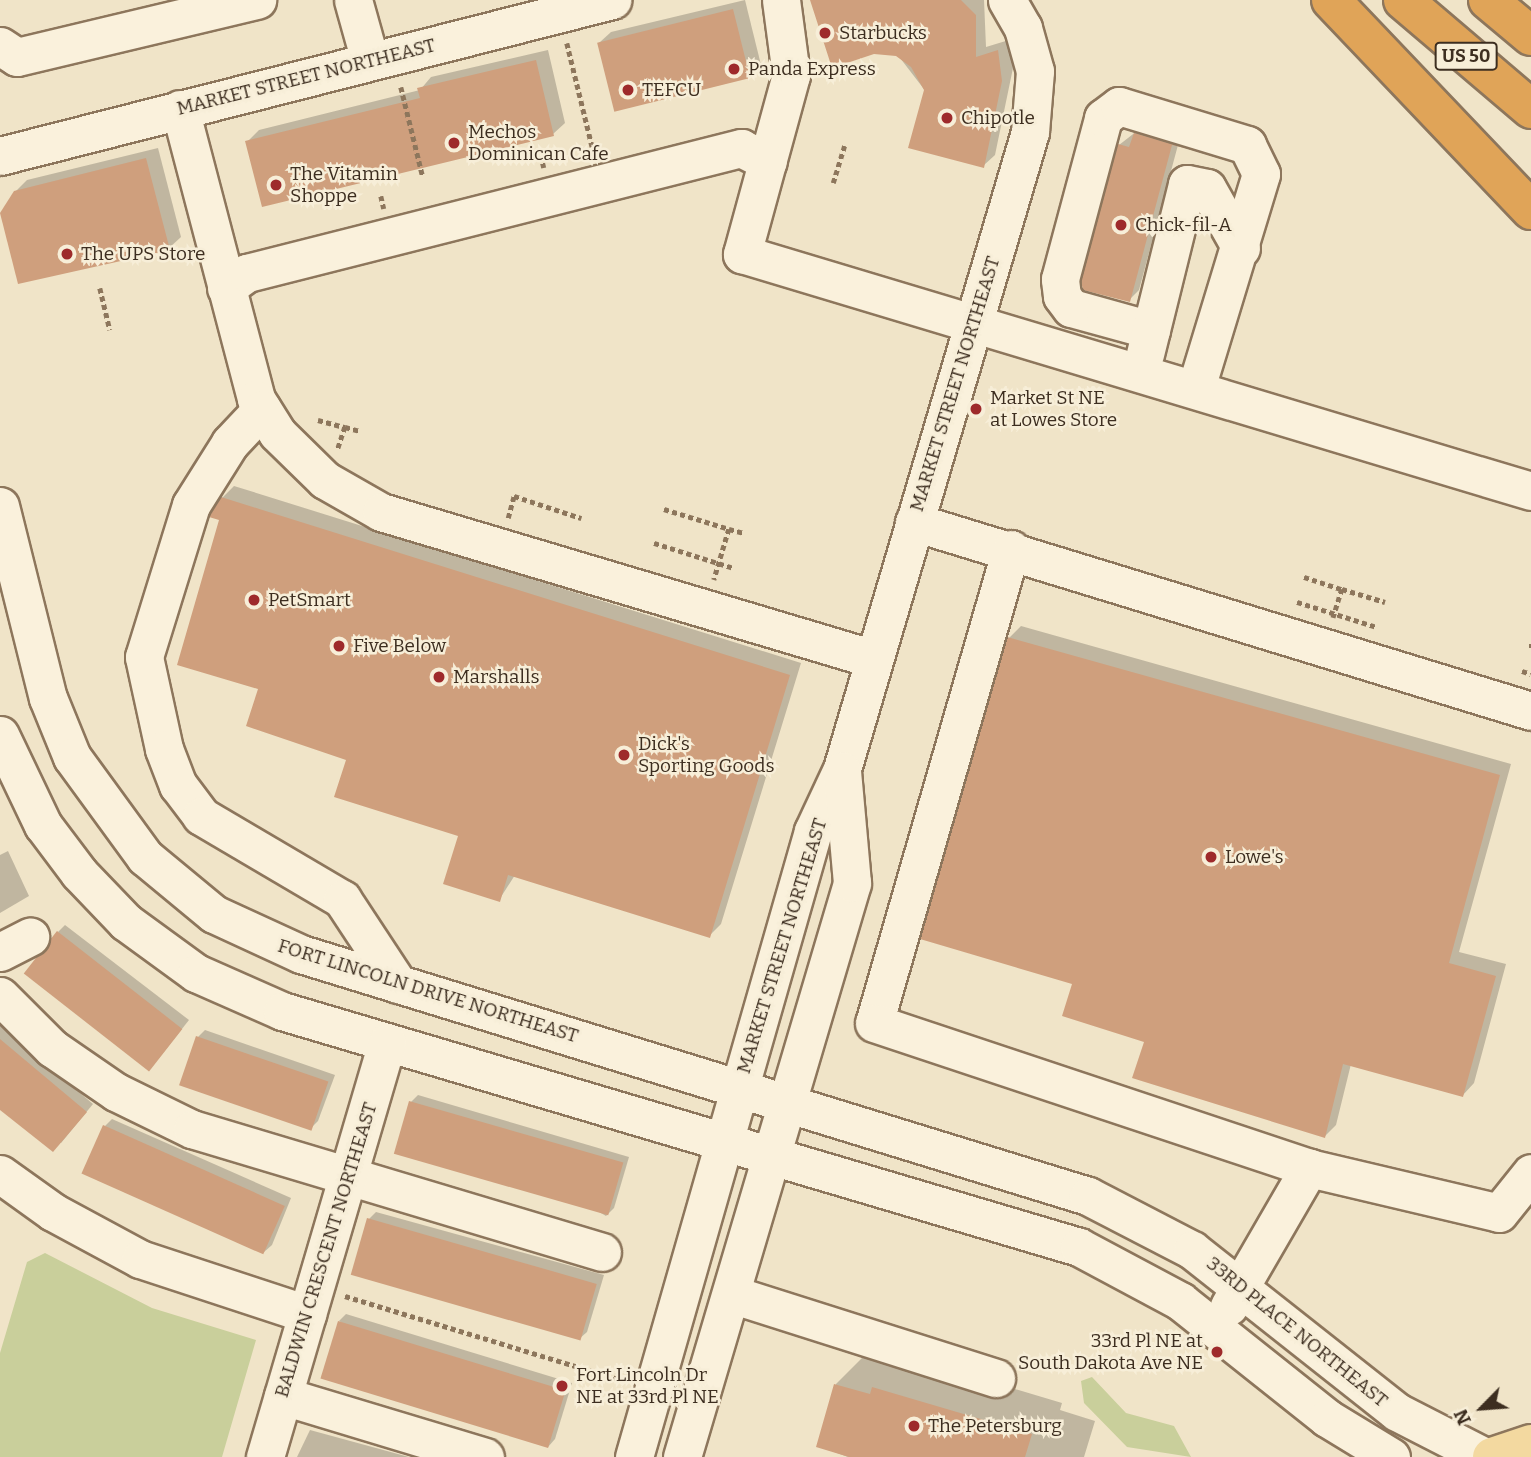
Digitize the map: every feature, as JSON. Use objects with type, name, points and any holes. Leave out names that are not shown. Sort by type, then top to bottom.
[{"type":"highway","points":[[1331,0],[1531,210]]},
{"type":"highway","name":"US 50","points":[[1404,0],[1531,109]]},
{"type":"highway","name":"US 50","points":[[1488,0],[1531,36]]},
{"type":"highway","points":[[1509,0],[1531,27]]},
{"type":"main road","points":[[1492,1457],[1531,1444]]},
{"type":"street","points":[[0,46],[17,57],[257,0]]},
{"type":"street","points":[[354,0],[370,61]]},
{"type":"street","name":"MARKET STREET NORTHEAST","points":[[0,156],[612,0]]},
{"type":"street","points":[[781,0],[791,75],[742,254],[1196,388],[1531,491]]},
{"type":"street","name":"MARKET STREET NORTHEAST","points":[[740,1086],[813,831],[842,769],[1036,101],[1028,40],[1007,0]]},
{"type":"street","points":[[1152,330],[1071,308],[1062,296],[1060,279],[1103,118],[1119,106],[1247,145],[1261,174],[1241,248],[1196,388]]},
{"type":"street","points":[[180,109],[226,288],[262,409],[313,470],[362,505],[874,659]]},
{"type":"street","points":[[226,288],[247,273],[741,148],[768,162]]},
{"type":"street","points":[[1140,373],[1187,184],[1207,188],[1241,248]]},
{"type":"street","points":[[262,409],[230,443],[191,505],[145,657],[164,749],[178,785],[201,817],[342,899],[398,984]]},
{"type":"street","name":"FORT LINCOLN DRIVE NORTHEAST","points":[[0,506],[60,730],[87,785],[124,835],[169,880],[243,930],[398,984],[790,1103]]},
{"type":"street","points":[[914,522],[1011,548],[1324,649],[1531,711]]},
{"type":"street","points":[[1011,548],[874,1023],[1309,1168],[1499,1213],[1531,1173]]},
{"type":"street","points":[[0,735],[7,775],[79,873],[161,950],[251,999],[387,1043],[775,1153],[1068,1242],[1131,1270],[1214,1325],[1318,1411],[1391,1457]]},
{"type":"street","name":"MARKET STREET NORTHEAST","points":[[790,1103],[852,883],[842,769]]},
{"type":"street","points":[[0,996],[52,1048],[116,1092],[192,1129],[603,1252]]},
{"type":"street","name":"BALDWIN CRESCENT NORTHEAST","points":[[265,1457],[387,1043]]},
{"type":"street","points":[[634,1457],[740,1086]]},
{"type":"street","points":[[682,1457],[734,1296],[790,1103]]},
{"type":"street","name":"33RD PLACE NORTHEAST","points":[[790,1103],[1088,1196],[1158,1230],[1245,1287],[1397,1412],[1485,1457]]},
{"type":"street","points":[[1214,1325],[1245,1287],[1309,1168]]},
{"type":"street","points":[[5,1190],[140,1259],[307,1314]]},
{"type":"street","points":[[734,1296],[996,1378]]},
{"type":"street","points":[[283,1396],[485,1457]]},
{"type":"path","points":[[565,32],[601,183]]},
{"type":"path","points":[[401,87],[423,177]]},
{"type":"path","points":[[833,183],[844,146]]},
{"type":"path","points":[[100,288],[110,330]]},
{"type":"path","points":[[345,427],[360,432]]},
{"type":"path","points":[[664,509],[744,533]]},
{"type":"path","points":[[691,604],[712,588],[729,529]]},
{"type":"path","points":[[654,543],[734,568]]},
{"type":"path","points":[[1304,577],[1385,602]]},
{"type":"path","points":[[1324,649],[1342,589]]},
{"type":"path","points":[[1297,602],[1377,627]]},
{"type":"path","points":[[1522,671],[1531,674]]},
{"type":"path","points":[[337,1294],[619,1379]]},
{"type":"green space","points":[[45,1253],[152,1308],[256,1340],[222,1457],[0,1457],[0,1353],[27,1262]]},
{"type":"green space","points":[[1092,1377],[1126,1413],[1174,1426],[1191,1457],[1127,1447],[1084,1403],[1081,1381]]},
{"type":"building","points":[[810,0],[961,0],[976,15],[976,57],[998,50],[1002,81],[984,168],[908,148],[924,90],[911,67],[896,56],[874,54],[832,68]]},
{"type":"building","points":[[733,9],[750,78],[614,112],[597,43]]},
{"type":"building","points":[[536,60],[554,136],[262,207],[245,141],[420,98],[417,88]]},
{"type":"building","name":"Chick-fil-A","points":[[1134,133],[1189,149],[1172,145],[1130,302],[1083,290],[1081,281],[1118,144],[1129,147]]},
{"type":"building","points":[[146,158],[170,250],[18,284],[0,213],[14,191]]},
{"type":"building","points":[[221,497],[790,675],[710,938],[508,875],[500,902],[443,884],[458,836],[334,797],[346,760],[246,726],[258,689],[177,665],[219,520],[209,517]]},
{"type":"building","name":"Lowe's","points":[[1007,637],[1500,775],[1449,963],[1496,976],[1463,1097],[1343,1064],[1325,1138],[1132,1078],[1144,1042],[1062,1016],[1072,984],[920,939]]},
{"type":"building","points":[[57,931],[182,1029],[149,1071],[24,974]]},
{"type":"building","points":[[196,1036],[328,1082],[311,1131],[179,1085]]},
{"type":"building","points":[[0,1039],[87,1112],[53,1152],[0,1110]]},
{"type":"building","points":[[409,1101],[623,1162],[608,1215],[394,1154]]},
{"type":"building","points":[[103,1125],[285,1206],[263,1254],[81,1173]]},
{"type":"building","points":[[367,1218],[597,1284],[580,1341],[351,1275]]},
{"type":"building","points":[[338,1321],[566,1391],[548,1448],[320,1378]]},
{"type":"building","name":"The Petersburg","points":[[834,1384],[870,1394],[872,1387],[1032,1434],[1025,1457],[849,1457],[816,1447]]},
{"type":"place","name":"Starbucks","points":[[825,33]]},
{"type":"place","name":"Panda Express","points":[[734,69]]},
{"type":"place","name":"TEFCU","points":[[628,90]]},
{"type":"place","name":"Chipotle","points":[[947,118]]},
{"type":"place","name":"Mechos Dominican Cafe","points":[[454,143]]},
{"type":"place","name":"The Vitamin Shoppe","points":[[276,185]]},
{"type":"place","name":"Chick-fil-A","points":[[1121,225]]},
{"type":"place","name":"The UPS Store","points":[[67,254]]},
{"type":"place","name":"Market St NE at Lowes Store","points":[[976,409]]},
{"type":"place","name":"PetSmart","points":[[254,600]]},
{"type":"place","name":"Five Below","points":[[339,646]]},
{"type":"place","name":"Marshalls","points":[[439,677]]},
{"type":"place","name":"Dick's Sporting Goods","points":[[624,755]]},
{"type":"place","name":"Lowe's","points":[[1211,857]]},
{"type":"place","name":"33rd Pl NE at South Dakota Ave NE","points":[[1217,1352]]},
{"type":"place","name":"Fort Lincoln Dr NE at 33rd Pl NE","points":[[562,1386]]},
{"type":"place","name":"The Petersburg","points":[[914,1426]]}]
